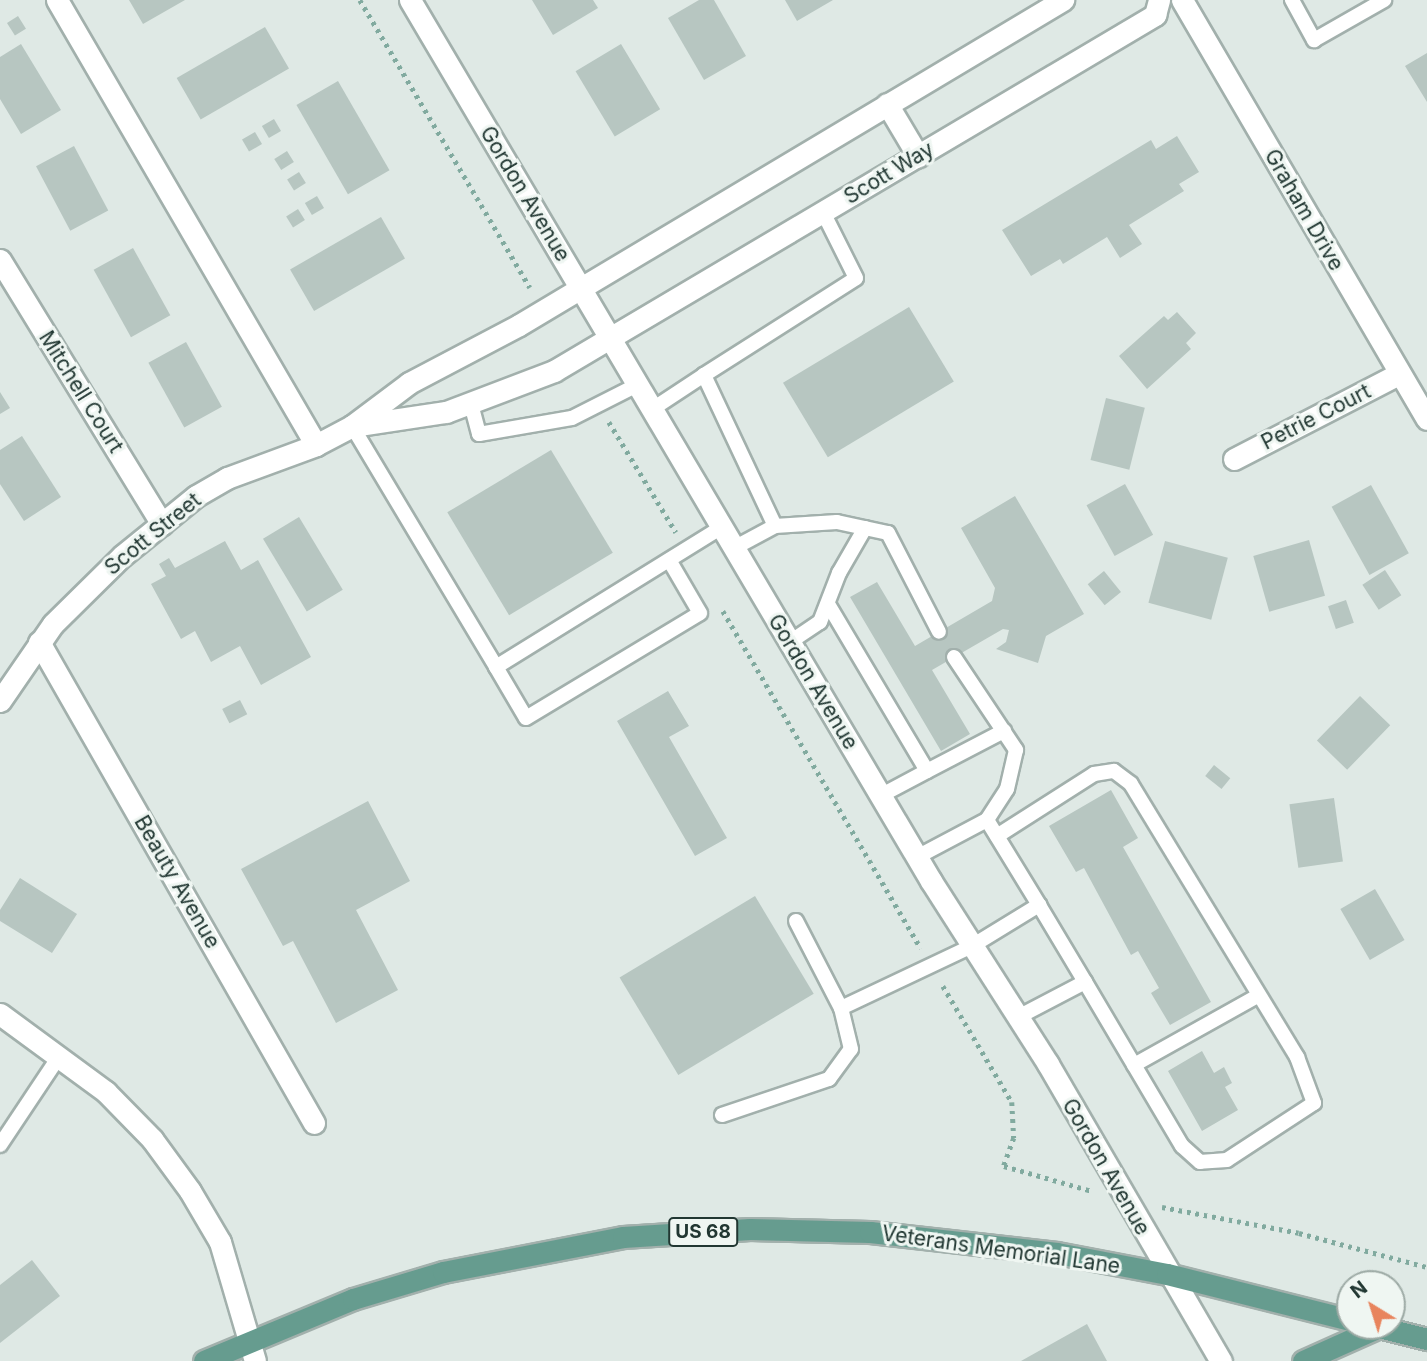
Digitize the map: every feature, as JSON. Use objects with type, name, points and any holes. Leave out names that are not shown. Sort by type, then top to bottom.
[{"type":"main road","name":"Veterans Memorial Lane","points":[[204,1361],[354,1299],[443,1272],[623,1237],[750,1229],[870,1232],[1057,1253],[1167,1275],[1336,1317]]},
{"type":"main road","points":[[1406,1334],[1427,1339]]},
{"type":"main road","points":[[1303,1361],[1347,1340]]},
{"type":"street","points":[[57,0],[316,445]]},
{"type":"street","name":"Gordon Avenue","points":[[410,0],[880,796],[1018,1017],[1167,1275],[1221,1361]]},
{"type":"street","points":[[580,286],[1063,0]]},
{"type":"street","name":"Scott Way","points":[[609,339],[1155,15],[1159,0]]},
{"type":"street","name":"Graham Drive","points":[[1182,0],[1427,419]]},
{"type":"street","points":[[887,104],[918,156]]},
{"type":"street","name":"Mitchell Court","points":[[0,260],[162,524]]},
{"type":"street","name":"Scott Street","points":[[0,701],[39,642],[122,556],[162,524],[227,478],[316,445],[352,426],[409,383],[519,325],[580,286]]},
{"type":"street","name":"Scott Street","points":[[352,426],[404,421],[471,404],[554,371],[609,339]]},
{"type":"street","name":"Petrie Court","points":[[1234,459],[1399,374]]},
{"type":"street","name":"Beauty Avenue","points":[[39,642],[314,1122]]},
{"type":"street","points":[[0,1014],[60,1055],[130,1116],[190,1191],[220,1242],[255,1361]]},
{"type":"lane","points":[[1292,0],[1314,40],[1384,0]]},
{"type":"lane","points":[[652,410],[856,278],[823,212]]},
{"type":"lane","points":[[704,376],[775,526]]},
{"type":"lane","points":[[471,404],[479,434],[572,418],[637,385]]},
{"type":"lane","points":[[352,426],[526,718],[700,613],[669,560]]},
{"type":"lane","points":[[734,548],[775,526],[838,522],[888,533],[939,632]]},
{"type":"lane","points":[[496,667],[722,527]]},
{"type":"lane","points":[[790,642],[820,622],[865,528]]},
{"type":"lane","points":[[828,604],[927,771]]},
{"type":"lane","points":[[917,857],[987,820],[1007,789],[1016,750],[954,657]]},
{"type":"lane","points":[[880,796],[1004,730]]},
{"type":"lane","points":[[987,820],[1181,1146],[1200,1162],[1227,1160],[1314,1103],[1297,1057],[1131,784],[1114,771],[1094,774],[997,836]]},
{"type":"lane","points":[[841,1008],[972,946],[1039,905]]},
{"type":"lane","points":[[722,1115],[829,1079],[851,1049],[841,1008],[796,921]]},
{"type":"lane","points":[[1018,1017],[1085,982]]},
{"type":"lane","points":[[1134,1065],[1259,995]]},
{"type":"lane","points":[[0,1145],[60,1055]]},
{"type":"building","points":[[129,0],[185,0],[143,24]]},
{"type":"building","points":[[532,0],[593,0],[598,8],[553,35]]},
{"type":"building","points":[[699,0],[714,0],[746,56],[704,80],[668,18]]},
{"type":"building","points":[[785,0],[833,0],[797,21]]},
{"type":"building","points":[[18,16],[26,29],[15,36],[7,23]]},
{"type":"building","points":[[265,27],[289,69],[201,120],[177,78]]},
{"type":"building","points":[[21,44],[61,110],[21,134],[0,99],[0,57]]},
{"type":"building","points":[[621,44],[660,109],[615,136],[576,71]]},
{"type":"building","points":[[1427,53],[1427,102],[1405,66]]},
{"type":"building","points":[[338,81],[390,170],[348,194],[296,105]]},
{"type":"building","points":[[274,119],[281,131],[269,138],[262,126]]},
{"type":"building","points":[[255,132],[262,144],[249,152],[242,140]]},
{"type":"building","points":[[1177,136],[1199,172],[1179,184],[1184,191],[1129,225],[1142,244],[1120,258],[1107,237],[1063,264],[1060,259],[1031,276],[1002,230],[1151,140],[1156,149]]},
{"type":"building","points":[[74,146],[108,210],[70,231],[36,166]]},
{"type":"building","points":[[287,151],[294,162],[281,170],[274,159]]},
{"type":"building","points":[[299,172],[306,183],[294,190],[287,179]]},
{"type":"building","points":[[317,196],[324,208],[312,215],[305,203]]},
{"type":"building","points":[[298,209],[305,220],[293,227],[286,216]]},
{"type":"building","points":[[381,217],[405,259],[314,311],[290,270]]},
{"type":"building","points":[[133,248],[170,315],[131,337],[94,270]]},
{"type":"building","points":[[909,307],[954,382],[828,457],[783,383]]},
{"type":"building","points":[[1177,312],[1196,333],[1186,343],[1191,349],[1147,389],[1119,356],[1164,316],[1168,320]]},
{"type":"building","points":[[186,342],[222,407],[184,428],[148,363]]},
{"type":"building","points":[[0,392],[10,408],[0,414]]},
{"type":"building","points":[[1106,398],[1145,408],[1129,470],[1091,460]]},
{"type":"building","points":[[22,436],[61,497],[24,521],[0,484],[0,450]]},
{"type":"building","points":[[551,450],[613,553],[509,615],[447,512]]},
{"type":"building","points":[[1125,484],[1153,535],[1115,556],[1087,505]]},
{"type":"building","points":[[1371,485],[1409,553],[1369,575],[1332,507]]},
{"type":"building","points":[[1015,496],[1084,614],[1046,636],[1038,663],[996,649],[1006,642],[1009,630],[1003,629],[932,670],[970,734],[941,751],[850,597],[877,582],[915,646],[992,601],[995,588],[961,528]]},
{"type":"building","points":[[299,517],[343,590],[307,611],[263,539]]},
{"type":"building","points":[[1309,540],[1325,596],[1269,612],[1253,556]]},
{"type":"building","points":[[225,541],[241,570],[258,560],[311,657],[261,685],[240,646],[211,662],[195,631],[181,639],[151,584],[166,576],[159,564],[169,558],[175,568]]},
{"type":"building","points":[[1165,541],[1228,558],[1211,620],[1148,603]]},
{"type":"building","points":[[1385,570],[1401,595],[1379,610],[1362,585]]},
{"type":"building","points":[[1104,571],[1121,592],[1105,605],[1088,584]]},
{"type":"building","points":[[1346,600],[1354,623],[1336,629],[1328,606]]},
{"type":"building","points":[[668,691],[689,726],[669,737],[727,838],[695,856],[617,721]]},
{"type":"building","points":[[1360,696],[1390,725],[1347,770],[1317,741]]},
{"type":"building","points":[[240,700],[247,714],[229,723],[222,709]]},
{"type":"building","points":[[1214,765],[1230,778],[1222,789],[1205,776]]},
{"type":"building","points":[[1111,790],[1138,838],[1123,847],[1211,1002],[1170,1025],[1151,993],[1159,988],[1138,951],[1131,955],[1084,868],[1076,872],[1049,826]]},
{"type":"building","points":[[1334,798],[1343,861],[1298,868],[1289,804]]},
{"type":"building","points":[[368,801],[410,881],[356,910],[398,990],[336,1023],[293,941],[283,946],[241,869]]},
{"type":"building","points":[[20,878],[77,914],[52,953],[0,921],[0,910]]},
{"type":"building","points":[[1375,889],[1404,940],[1370,960],[1340,909]]},
{"type":"building","points":[[755,896],[814,994],[678,1075],[620,977]]},
{"type":"building","points":[[1202,1051],[1214,1073],[1224,1067],[1232,1083],[1225,1087],[1238,1110],[1202,1131],[1168,1071]]},
{"type":"building","points":[[32,1260],[60,1296],[0,1343],[0,1285]]},
{"type":"building","points":[[1087,1324],[1107,1361],[1021,1361]]}]
